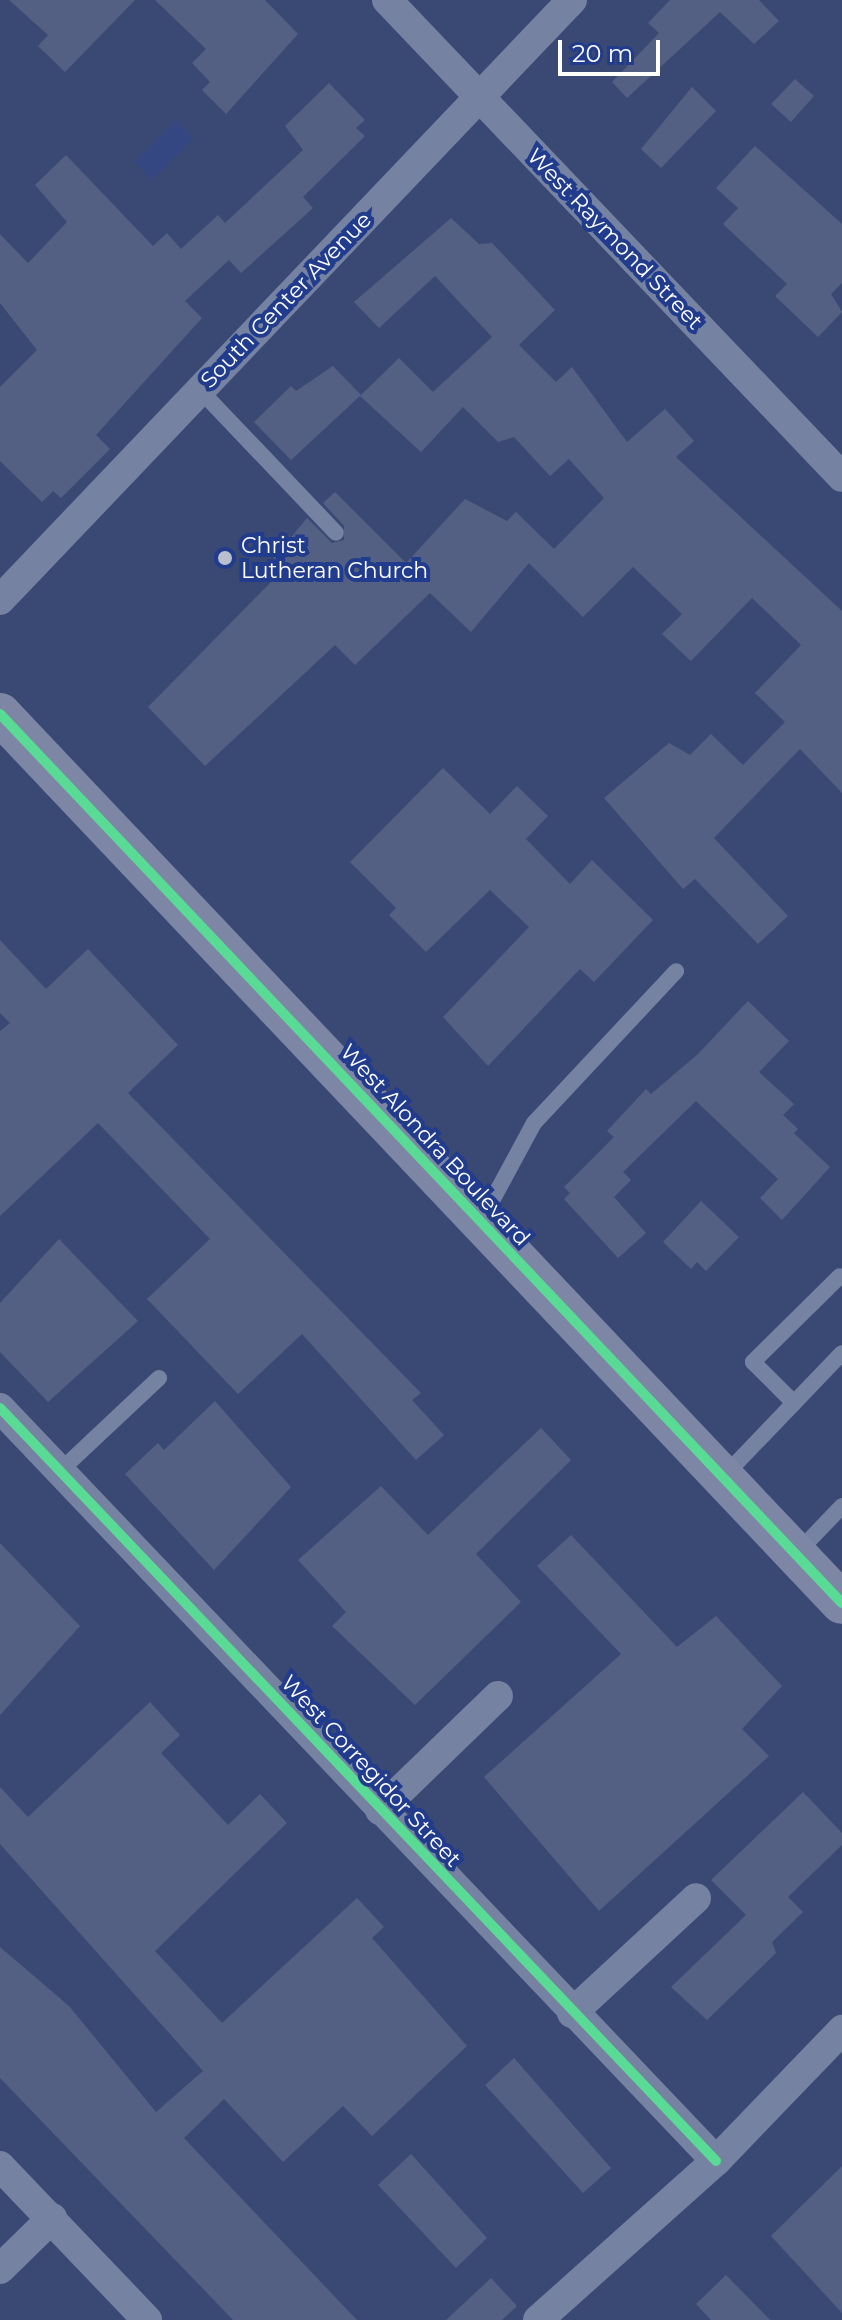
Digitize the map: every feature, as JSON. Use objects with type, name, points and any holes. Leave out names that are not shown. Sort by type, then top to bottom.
[{"type":"main road","name":"West Alondra Boulevard","points":[[0,714],[842,1603]]},
{"type":"street","name":"West Raymond Street","points":[[387,0],[842,477]]},
{"type":"street","name":"South Center Avenue","points":[[0,600],[572,0]]},
{"type":"street","name":"West Corregidor Street","points":[[0,1408],[716,2161]]},
{"type":"street","points":[[380,1810],[498,1696]]},
{"type":"street","points":[[572,2013],[696,1898]]},
{"type":"street","points":[[538,2320],[716,2161],[842,2030]]},
{"type":"street","points":[[0,2166],[147,2320]]},
{"type":"street","points":[[0,2269],[52,2218]]},
{"type":"lane","points":[[200,390],[336,533]]},
{"type":"lane","points":[[481,1222],[534,1123],[676,971]]},
{"type":"lane","points":[[794,1403],[753,1362],[841,1276]]},
{"type":"lane","points":[[722,1477],[842,1353]]},
{"type":"lane","points":[[60,1471],[159,1378]]},
{"type":"lane","points":[[797,1553],[842,1506]]},
{"type":"water","points":[[176,121],[193,138],[152,180],[135,162]]},
{"type":"building","points":[[9,0],[135,0],[65,72],[38,46],[48,35]]},
{"type":"building","points":[[155,0],[265,0],[298,34],[226,114],[202,90],[210,82],[192,63],[206,49]]},
{"type":"building","points":[[670,0],[759,0],[779,21],[754,44],[720,12],[627,98],[612,82],[659,33],[648,23]]},
{"type":"building","points":[[795,79],[814,96],[791,122],[771,104]]},
{"type":"building","points":[[329,83],[365,120],[356,128],[365,136],[303,197],[313,208],[241,273],[229,260],[185,301],[202,318],[96,435],[110,449],[61,498],[53,491],[42,502],[0,461],[0,387],[37,350],[0,303],[0,234],[28,263],[67,222],[35,185],[66,155],[153,246],[167,233],[181,249],[218,215],[225,223],[303,150],[285,126]]},
{"type":"building","points":[[692,87],[716,111],[661,168],[641,149]]},
{"type":"building","points":[[755,146],[842,224],[842,283],[831,294],[842,312],[818,337],[775,296],[787,284],[723,224],[738,208],[716,188]]},
{"type":"building","points":[[451,218],[479,244],[492,243],[555,310],[519,345],[556,382],[572,367],[627,442],[665,409],[694,441],[676,457],[842,611],[842,793],[800,749],[714,838],[788,916],[758,944],[695,879],[683,889],[604,798],[669,743],[690,755],[711,734],[743,765],[785,722],[755,693],[801,645],[752,598],[691,661],[662,634],[682,614],[633,567],[583,617],[529,563],[471,632],[430,593],[355,665],[335,645],[205,766],[148,707],[278,575],[274,558],[307,518],[332,543],[344,540],[344,526],[323,503],[335,492],[406,563],[465,499],[507,521],[516,512],[554,549],[604,498],[569,459],[550,476],[514,437],[498,442],[463,407],[421,452],[360,396],[399,358],[433,392],[492,337],[435,276],[379,328],[354,302]]},
{"type":"building","points":[[333,366],[361,395],[291,460],[254,422],[291,386],[296,391]]},
{"type":"building","points":[[443,768],[490,814],[517,786],[548,816],[526,839],[570,884],[592,860],[653,920],[594,982],[580,969],[488,1066],[443,1017],[529,927],[490,890],[426,952],[389,915],[396,908],[350,862]]},
{"type":"building","points":[[0,940],[46,989],[88,949],[178,1045],[128,1093],[421,1393],[412,1400],[444,1435],[416,1460],[302,1334],[238,1394],[147,1299],[210,1239],[98,1123],[0,1216],[0,1031],[10,1023],[0,1013]]},
{"type":"building","points":[[748,1001],[789,1041],[759,1072],[794,1104],[783,1115],[798,1129],[794,1133],[830,1167],[782,1220],[760,1198],[778,1179],[696,1101],[623,1172],[631,1180],[614,1197],[646,1233],[618,1258],[564,1199],[570,1193],[564,1187],[614,1137],[607,1131],[646,1089],[651,1094],[698,1054]]},
{"type":"building","points":[[701,1201],[739,1237],[706,1271],[697,1262],[691,1269],[663,1242]]},
{"type":"building","points":[[59,1239],[138,1321],[48,1402],[0,1352],[0,1303]]},
{"type":"building","points":[[215,1401],[291,1487],[214,1570],[125,1474],[158,1443],[164,1450]]},
{"type":"building","points":[[541,1428],[571,1460],[476,1554],[521,1602],[415,1705],[332,1626],[346,1612],[298,1560],[381,1486],[428,1535]]},
{"type":"building","points":[[571,1535],[677,1647],[716,1616],[782,1686],[742,1729],[769,1756],[599,1911],[484,1777],[621,1654],[537,1566]]},
{"type":"building","points":[[0,1543],[80,1626],[0,1715]]},
{"type":"building","points":[[150,1702],[180,1735],[161,1753],[228,1825],[260,1794],[287,1823],[155,1951],[222,2023],[357,1898],[384,1927],[372,1938],[467,2046],[372,2136],[343,2106],[283,2162],[224,2099],[184,2138],[357,2320],[233,2320],[0,2078],[0,1947],[69,2006],[156,2112],[203,2071],[0,1844],[0,1787],[28,1817]]},
{"type":"building","points":[[803,1792],[842,1833],[842,1845],[788,1897],[803,1912],[772,1942],[776,1953],[707,2020],[671,1987],[746,1915],[711,1880]]},
{"type":"building","points":[[514,2058],[611,2168],[583,2193],[485,2085]]},
{"type":"building","points":[[411,2154],[487,2238],[456,2268],[378,2185]]},
{"type":"building","points":[[842,2166],[842,2313],[771,2236]]},
{"type":"building","points":[[726,2275],[770,2320],[711,2320],[696,2304]]},
{"type":"building","points":[[491,2278],[517,2306],[502,2320],[446,2320]]},
{"type":"cycle path","points":[[0,714],[842,1603]]},
{"type":"cycle path","points":[[0,1408],[716,2161]]},
{"type":"place","name":"Christ Lutheran Church","points":[[225,558]]}]
